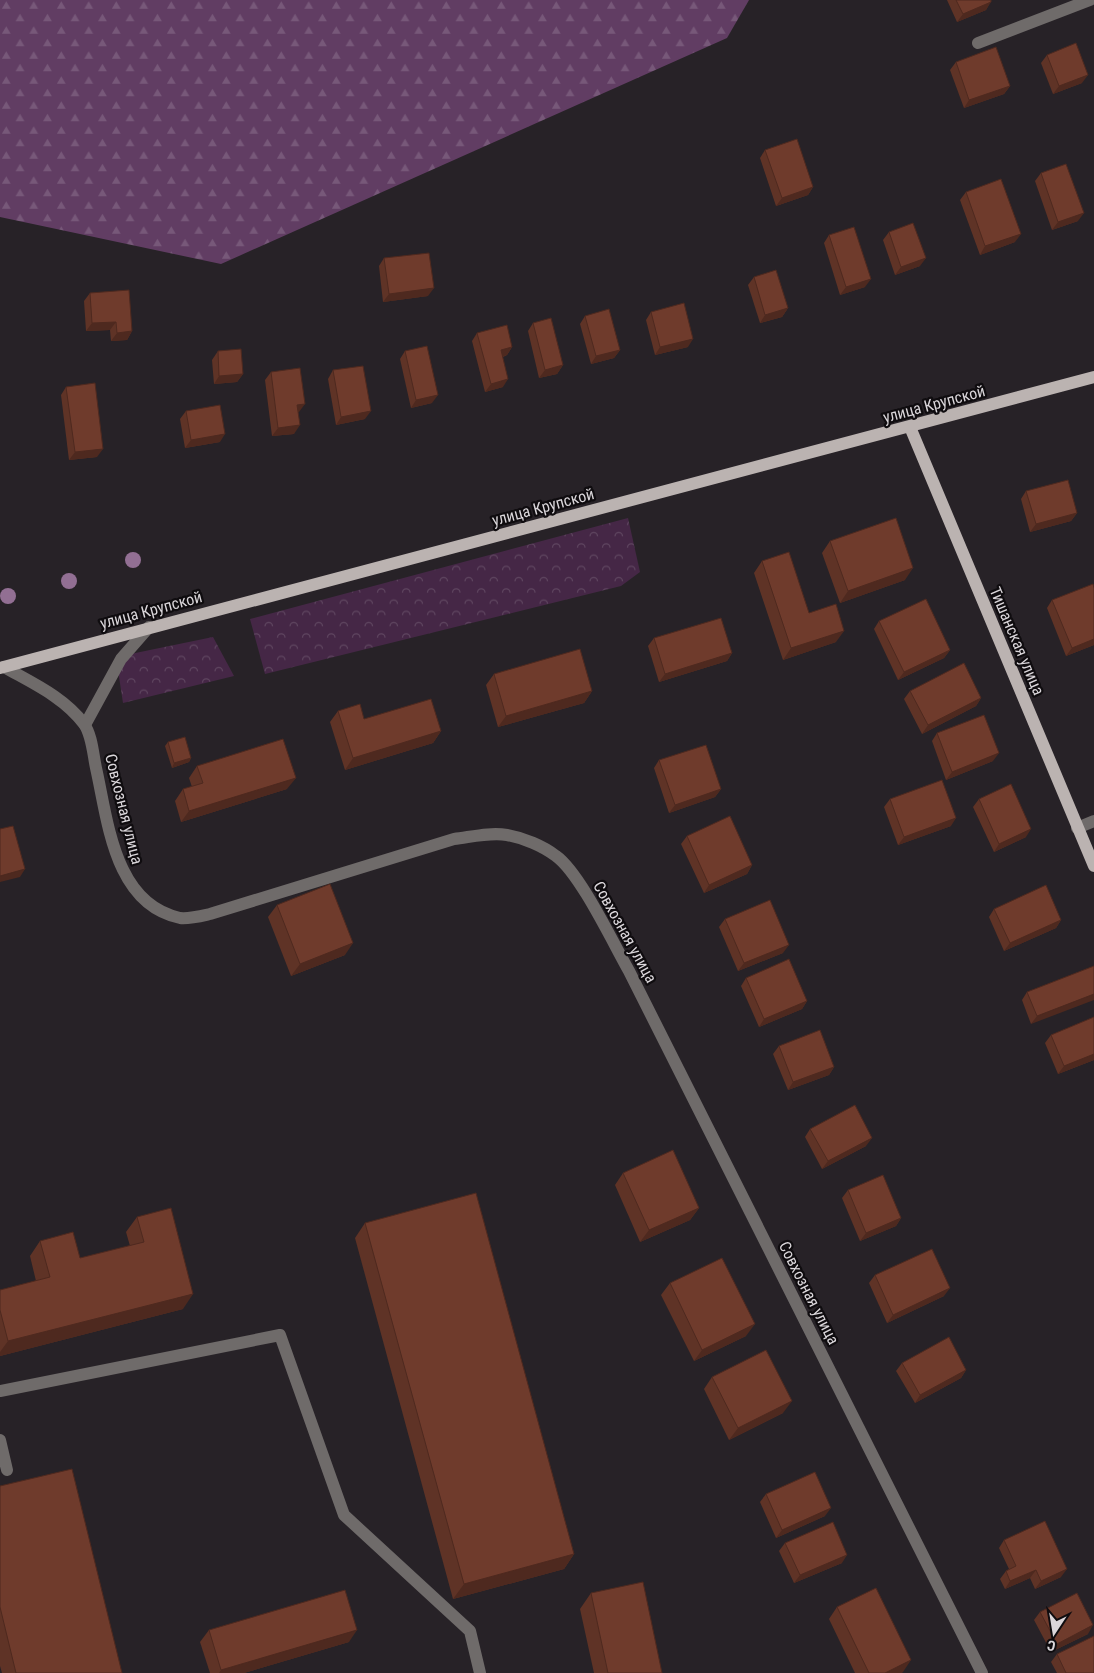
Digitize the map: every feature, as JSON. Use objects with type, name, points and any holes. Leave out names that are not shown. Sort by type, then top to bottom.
[{"type":"main road","name":"улица Крупской","points":[[2,667],[1094,377]]},
{"type":"main road","name":"Тишанская улица","points":[[910,427],[1094,866]]},
{"type":"street","points":[[978,43],[1090,0]]},
{"type":"street","points":[[2,667],[41,686],[60,700],[85,725],[121,659],[149,627]]},
{"type":"street","name":"Совхозная улица","points":[[85,725],[110,831],[126,878],[151,905],[181,918],[210,914],[464,838],[506,835],[542,847],[562,861],[573,872],[629,971],[982,1673]]},
{"type":"street","points":[[1077,828],[1094,821]]},
{"type":"street","points":[[0,1391],[280,1335],[344,1515],[470,1631],[480,1673]]},
{"type":"street","points":[[0,1440],[7,1470]]},
{"type":"green space","points":[[0,0],[749,0],[727,38],[221,264],[0,217]]},
{"type":"green space","points":[[628,518],[640,572],[621,586],[265,674],[250,619]]},
{"type":"green space","points":[[213,637],[234,676],[123,703],[116,657]]},
{"type":"building","points":[[956,0],[991,0],[991,2],[963,14]]},
{"type":"building","points":[[1076,43],[1088,75],[1059,86],[1047,55]]},
{"type":"building","points":[[996,47],[1010,86],[969,100],[956,62]]},
{"type":"building","points":[[797,139],[813,187],[782,198],[765,150]]},
{"type":"building","points":[[1066,164],[1084,213],[1058,222],[1041,173]]},
{"type":"building","points":[[1001,179],[1021,234],[985,246],[966,192]]},
{"type":"building","points":[[913,223],[926,258],[901,267],[889,232]]},
{"type":"building","points":[[854,227],[871,279],[846,287],[829,235]]},
{"type":"building","points":[[429,253],[434,288],[389,294],[384,258]]},
{"type":"building","points":[[776,270],[788,308],[765,315],[754,277]]},
{"type":"building","points":[[129,290],[132,331],[117,333],[116,322],[92,323],[90,293]]},
{"type":"building","points":[[684,303],[693,339],[660,347],[651,312]]},
{"type":"building","points":[[609,309],[620,350],[596,356],[585,316]]},
{"type":"building","points":[[551,318],[563,365],[545,370],[533,323]]},
{"type":"building","points":[[507,325],[512,347],[501,350],[508,379],[491,384],[477,333]]},
{"type":"building","points":[[427,346],[438,395],[416,400],[405,351]]},
{"type":"building","points":[[241,349],[243,374],[219,376],[218,351]]},
{"type":"building","points":[[363,366],[371,411],[341,417],[333,370]]},
{"type":"building","points":[[300,368],[305,404],[297,405],[300,425],[278,428],[271,372]]},
{"type":"building","points":[[95,383],[103,449],[75,452],[66,387]]},
{"type":"building","points":[[220,405],[225,434],[191,440],[186,411]]},
{"type":"building","points":[[1068,480],[1077,513],[1036,524],[1026,491]]},
{"type":"building","points":[[896,518],[913,568],[848,591],[830,541]]},
{"type":"building","points":[[789,552],[809,613],[836,604],[844,631],[791,648],[762,561]]},
{"type":"building","points":[[1093,584],[1094,639],[1072,648],[1052,600]]},
{"type":"building","points":[[926,599],[950,650],[904,672],[879,621]]},
{"type":"building","points":[[721,618],[732,653],[665,674],[654,638]]},
{"type":"building","points":[[580,649],[592,691],[506,716],[494,674]]},
{"type":"building","points":[[964,663],[981,698],[928,725],[910,691]]},
{"type":"building","points":[[431,699],[441,731],[353,758],[338,711],[360,704],[364,719]]},
{"type":"building","points":[[984,715],[999,753],[952,772],[937,733]]},
{"type":"building","points":[[185,737],[191,758],[174,763],[168,742]]},
{"type":"building","points":[[283,739],[296,778],[189,811],[183,789],[203,783],[197,766]]},
{"type":"building","points":[[706,745],[721,789],[675,805],[659,760]]},
{"type":"building","points":[[942,780],[956,818],[904,837],[890,799]]},
{"type":"building","points":[[1011,784],[1031,829],[999,844],[979,799]]},
{"type":"building","points":[[730,816],[752,865],[709,885],[687,836]]},
{"type":"building","points":[[13,826],[25,869],[0,876],[0,829]]},
{"type":"building","points":[[330,884],[353,943],[300,964],[277,905]]},
{"type":"building","points":[[1046,885],[1061,920],[1010,943],[994,909]]},
{"type":"building","points":[[770,900],[789,945],[744,963],[725,919]]},
{"type":"building","points":[[789,959],[807,1001],[764,1019],[746,978]]},
{"type":"building","points":[[1094,966],[1094,994],[1037,1016],[1027,992]]},
{"type":"building","points":[[1094,1017],[1094,1054],[1064,1066],[1051,1035]]},
{"type":"building","points":[[820,1030],[834,1067],[793,1082],[779,1046]]},
{"type":"building","points":[[855,1105],[872,1138],[828,1161],[810,1129]]},
{"type":"building","points":[[673,1150],[699,1208],[649,1230],[623,1173]]},
{"type":"building","points":[[883,1175],[901,1218],[866,1233],[848,1190]]},
{"type":"building","points":[[476,1193],[574,1554],[464,1584],[365,1223]]},
{"type":"building","points":[[171,1208],[193,1294],[8,1341],[0,1310],[0,1290],[50,1277],[40,1241],[73,1232],[80,1258],[144,1242],[137,1217]]},
{"type":"building","points":[[932,1249],[950,1288],[893,1315],[875,1275]]},
{"type":"building","points":[[722,1258],[755,1324],[702,1350],[670,1283]]},
{"type":"building","points":[[949,1337],[966,1370],[920,1395],[902,1363]]},
{"type":"building","points":[[766,1350],[792,1401],[738,1428],[712,1377]]},
{"type":"building","points":[[72,1469],[122,1673],[16,1673],[0,1607],[0,1486]]},
{"type":"building","points":[[815,1472],[831,1508],[782,1530],[766,1494]]},
{"type":"building","points":[[1045,1521],[1067,1569],[1041,1581],[1036,1570],[1010,1581],[1006,1571],[1016,1566],[1004,1540]]},
{"type":"building","points":[[833,1522],[847,1555],[800,1575],[785,1543]]},
{"type":"building","points":[[643,1582],[662,1673],[608,1673],[591,1593]]},
{"type":"building","points":[[876,1588],[911,1660],[885,1673],[869,1673],[837,1607]]},
{"type":"building","points":[[345,1590],[357,1630],[221,1670],[209,1630]]},
{"type":"building","points":[[1077,1593],[1093,1625],[1057,1644],[1040,1612]]},
{"type":"building","points":[[1094,1636],[1094,1673],[1066,1673],[1057,1654]]}]
